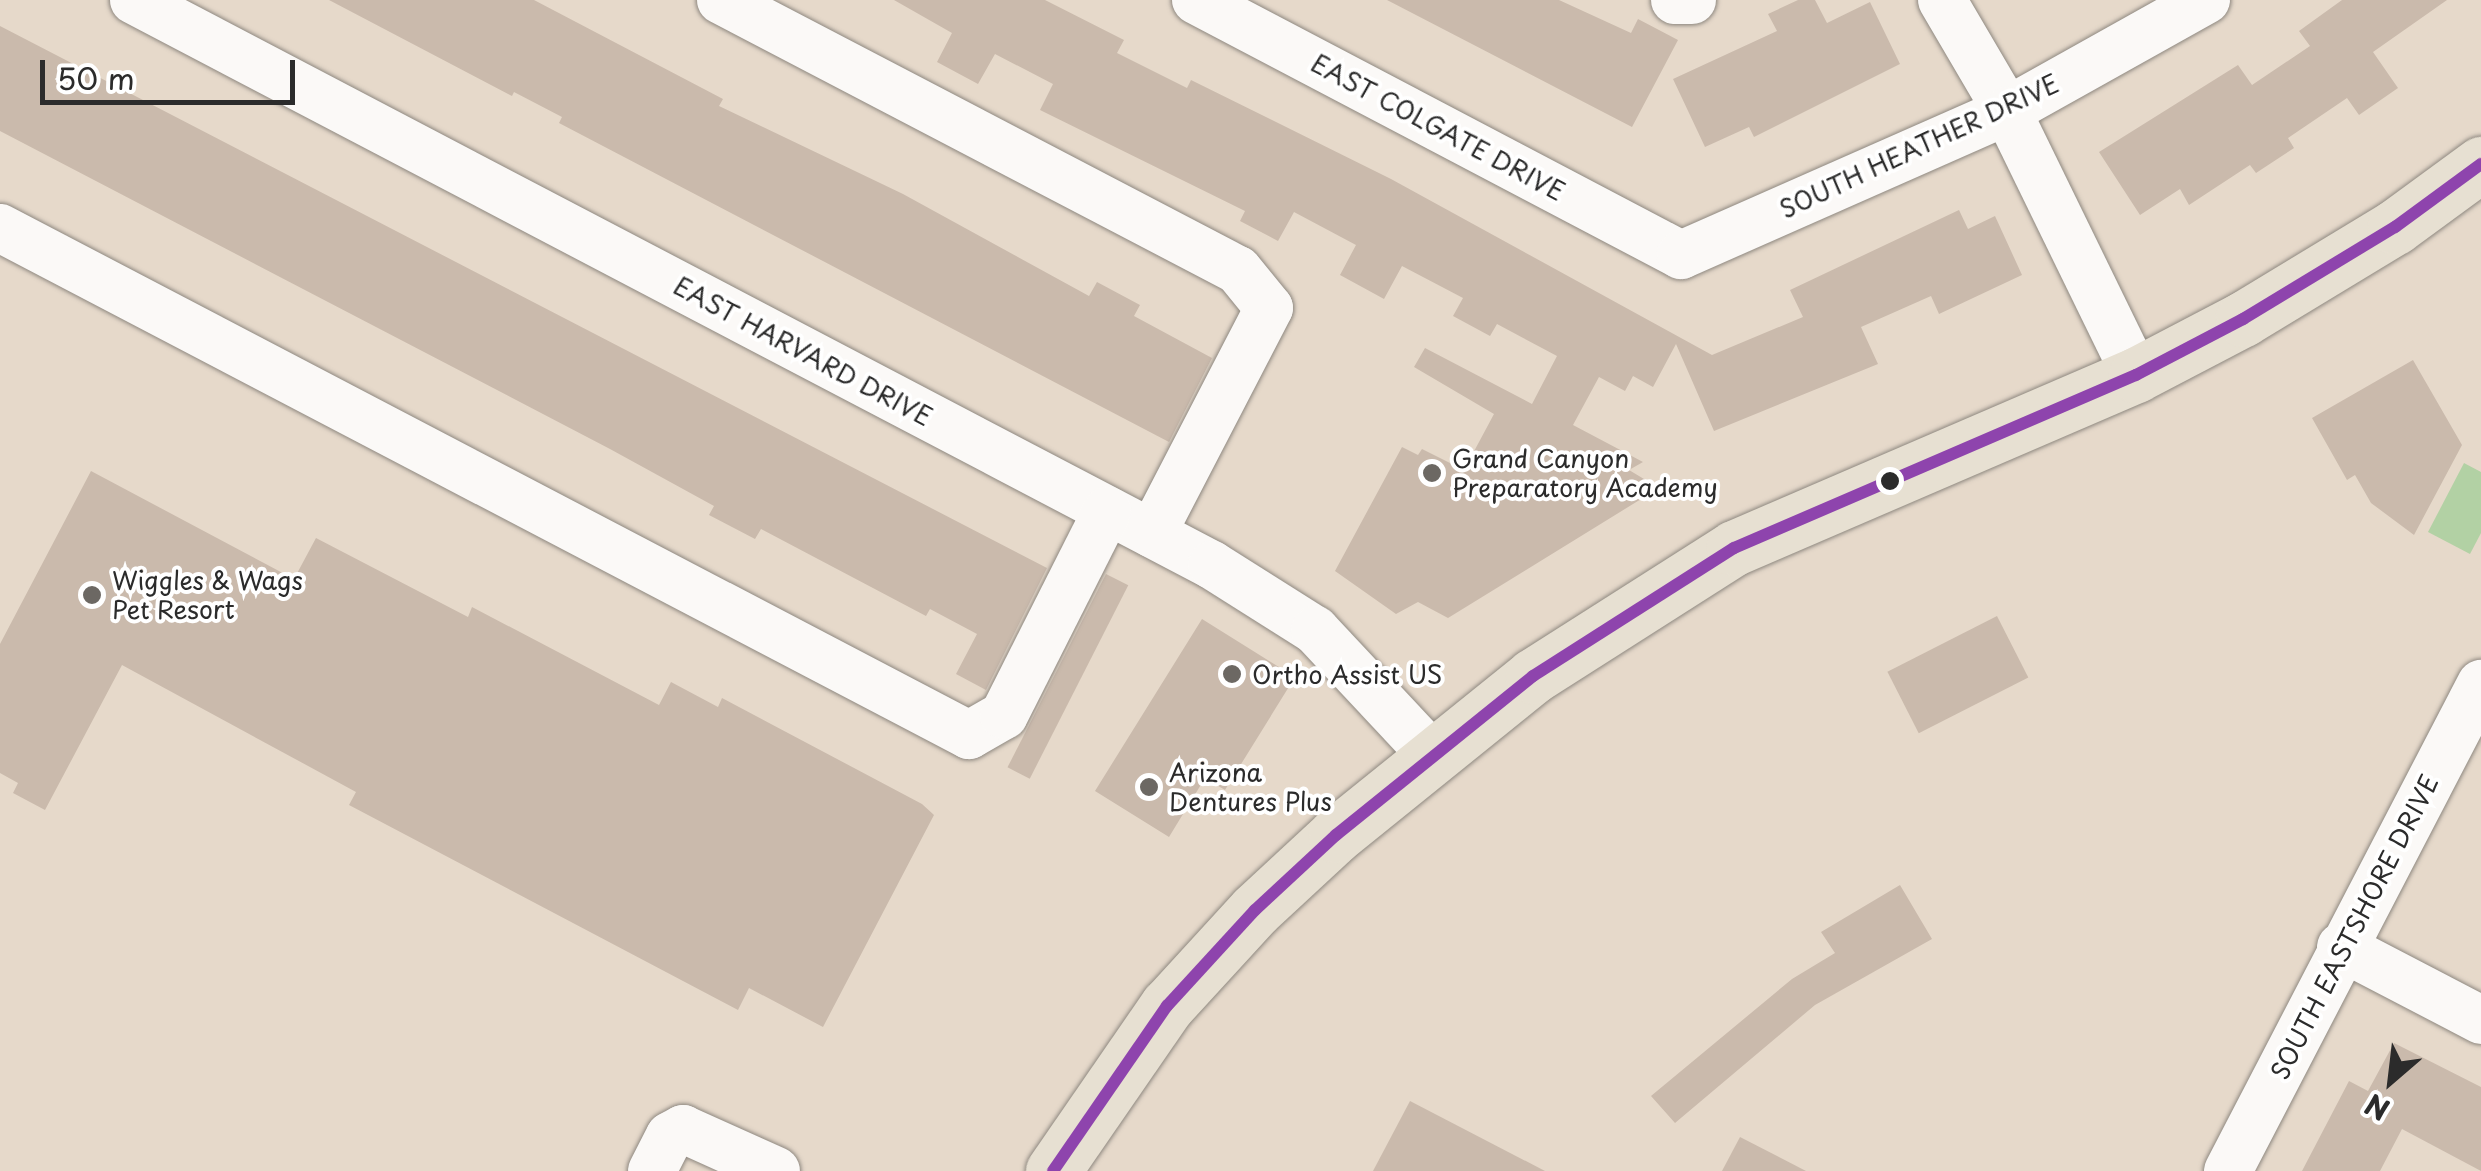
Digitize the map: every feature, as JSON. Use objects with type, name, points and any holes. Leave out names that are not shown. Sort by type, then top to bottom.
[{"type":"main road","points":[[1053,1171],[1167,1006],[1212,956],[1336,835],[1533,676],[1734,548],[2136,375],[2324,271],[2481,164]]},
{"type":"street","name":"EAST HARVARD DRIVE","points":[[134,0],[1152,534],[1316,630],[1433,756]]},
{"type":"street","points":[[721,0],[1238,270],[1269,308],[1152,534]]},
{"type":"street","name":"EAST COLGATE DRIVE","points":[[1196,0],[1681,254]]},
{"type":"street","points":[[1676,0],[1692,0]]},
{"type":"street","points":[[1942,0],[2007,111],[2136,375]]},
{"type":"street","name":"SOUTH HEATHER DRIVE","points":[[1681,254],[2007,111],[2206,0]]},
{"type":"street","points":[[0,228],[969,735],[1004,715],[1107,510]]},
{"type":"street","name":"SOUTH EASTSHORE DRIVE","points":[[2228,1171],[2481,684]]},
{"type":"street","points":[[2341,947],[2481,1020]]},
{"type":"street","points":[[652,1171],[670,1136],[683,1128],[776,1171]]},
{"type":"green space","points":[[2464,463],[2481,472],[2481,533],[2470,554],[2428,532]]},
{"type":"building","points":[[329,0],[534,0],[723,99],[719,106],[903,194],[1089,296],[1097,282],[1140,305],[1134,316],[1212,358],[1169,442],[559,123],[562,117],[514,92],[512,96]]},
{"type":"building","points":[[894,0],[1045,0],[1124,40],[1117,53],[1187,88],[1191,80],[1391,179],[1712,355],[1803,317],[1790,290],[1959,210],[1968,229],[1995,216],[2022,275],[1939,314],[1931,296],[1861,327],[1878,364],[1714,431],[1676,344],[1653,387],[1633,376],[1625,391],[1599,377],[1573,425],[1643,462],[1629,470],[1659,488],[1448,618],[1418,602],[1396,614],[1335,571],[1402,447],[1418,455],[1422,449],[1464,470],[1494,414],[1414,367],[1425,348],[1532,404],[1557,356],[1497,324],[1490,336],[1453,316],[1463,298],[1402,266],[1384,299],[1340,275],[1356,245],[1294,212],[1278,241],[1240,221],[1245,211],[1040,110],[1053,84],[995,54],[978,84],[937,62],[952,33]]},
{"type":"building","points":[[1387,0],[1559,0],[1631,33],[1638,19],[1678,40],[1632,127]]},
{"type":"building","points":[[1798,0],[1815,0],[1827,23],[1870,2],[1900,64],[1754,137],[1749,127],[1705,147],[1673,79],[1777,31],[1768,14]]},
{"type":"building","points":[[2342,0],[2447,0],[2373,52],[2398,88],[2359,115],[2347,98],[2288,138],[2294,148],[2256,173],[2250,165],[2189,205],[2180,189],[2140,215],[2099,152],[2238,65],[2252,85],[2310,46],[2299,31]]},
{"type":"building","points":[[0,26],[1047,568],[986,690],[956,674],[977,634],[930,609],[926,616],[761,529],[755,539],[709,515],[714,506],[610,449],[0,131]]},
{"type":"building","points":[[2413,360],[2462,445],[2414,535],[2371,503],[2355,475],[2347,480],[2312,418]]},
{"type":"building","points":[[91,471],[294,579],[316,538],[468,617],[472,607],[659,705],[671,682],[718,707],[722,698],[922,804],[934,815],[823,1027],[749,988],[738,1010],[349,805],[356,792],[122,665],[45,810],[13,793],[18,783],[0,773],[0,644]]},
{"type":"building","points":[[1106,574],[1128,585],[1030,779],[1007,767]]},
{"type":"building","points":[[1997,616],[2028,677],[1919,733],[1887,672]]},
{"type":"building","points":[[1202,619],[1295,677],[1225,790],[1205,778],[1169,837],[1095,791]]},
{"type":"building","points":[[1900,885],[1932,939],[1815,1005],[1675,1123],[1651,1096],[1792,979],[1835,953],[1821,932]]},
{"type":"building","points":[[2394,1043],[2481,1087],[2481,1171],[2402,1129],[2380,1171],[2302,1171],[2349,1081],[2368,1091]]},
{"type":"building","points":[[1410,1101],[1545,1171],[1373,1171]]},
{"type":"building","points":[[1740,1137],[1806,1171],[1722,1171]]},
{"type":"transit line","points":[[1053,1171],[1167,1006],[1255,910],[1336,835],[1533,676],[1734,548],[2136,375],[2243,319],[2395,227],[2481,164]]},
{"type":"place","name":"Grand Canyon Preparatory Academy","points":[[1432,473]]},
{"type":"place","name":"Wiggles & Wags Pet Resort","points":[[92,595]]},
{"type":"place","name":"Ortho Assist US","points":[[1232,674]]},
{"type":"place","name":"Arizona Dentures Plus","points":[[1149,787]]}]
